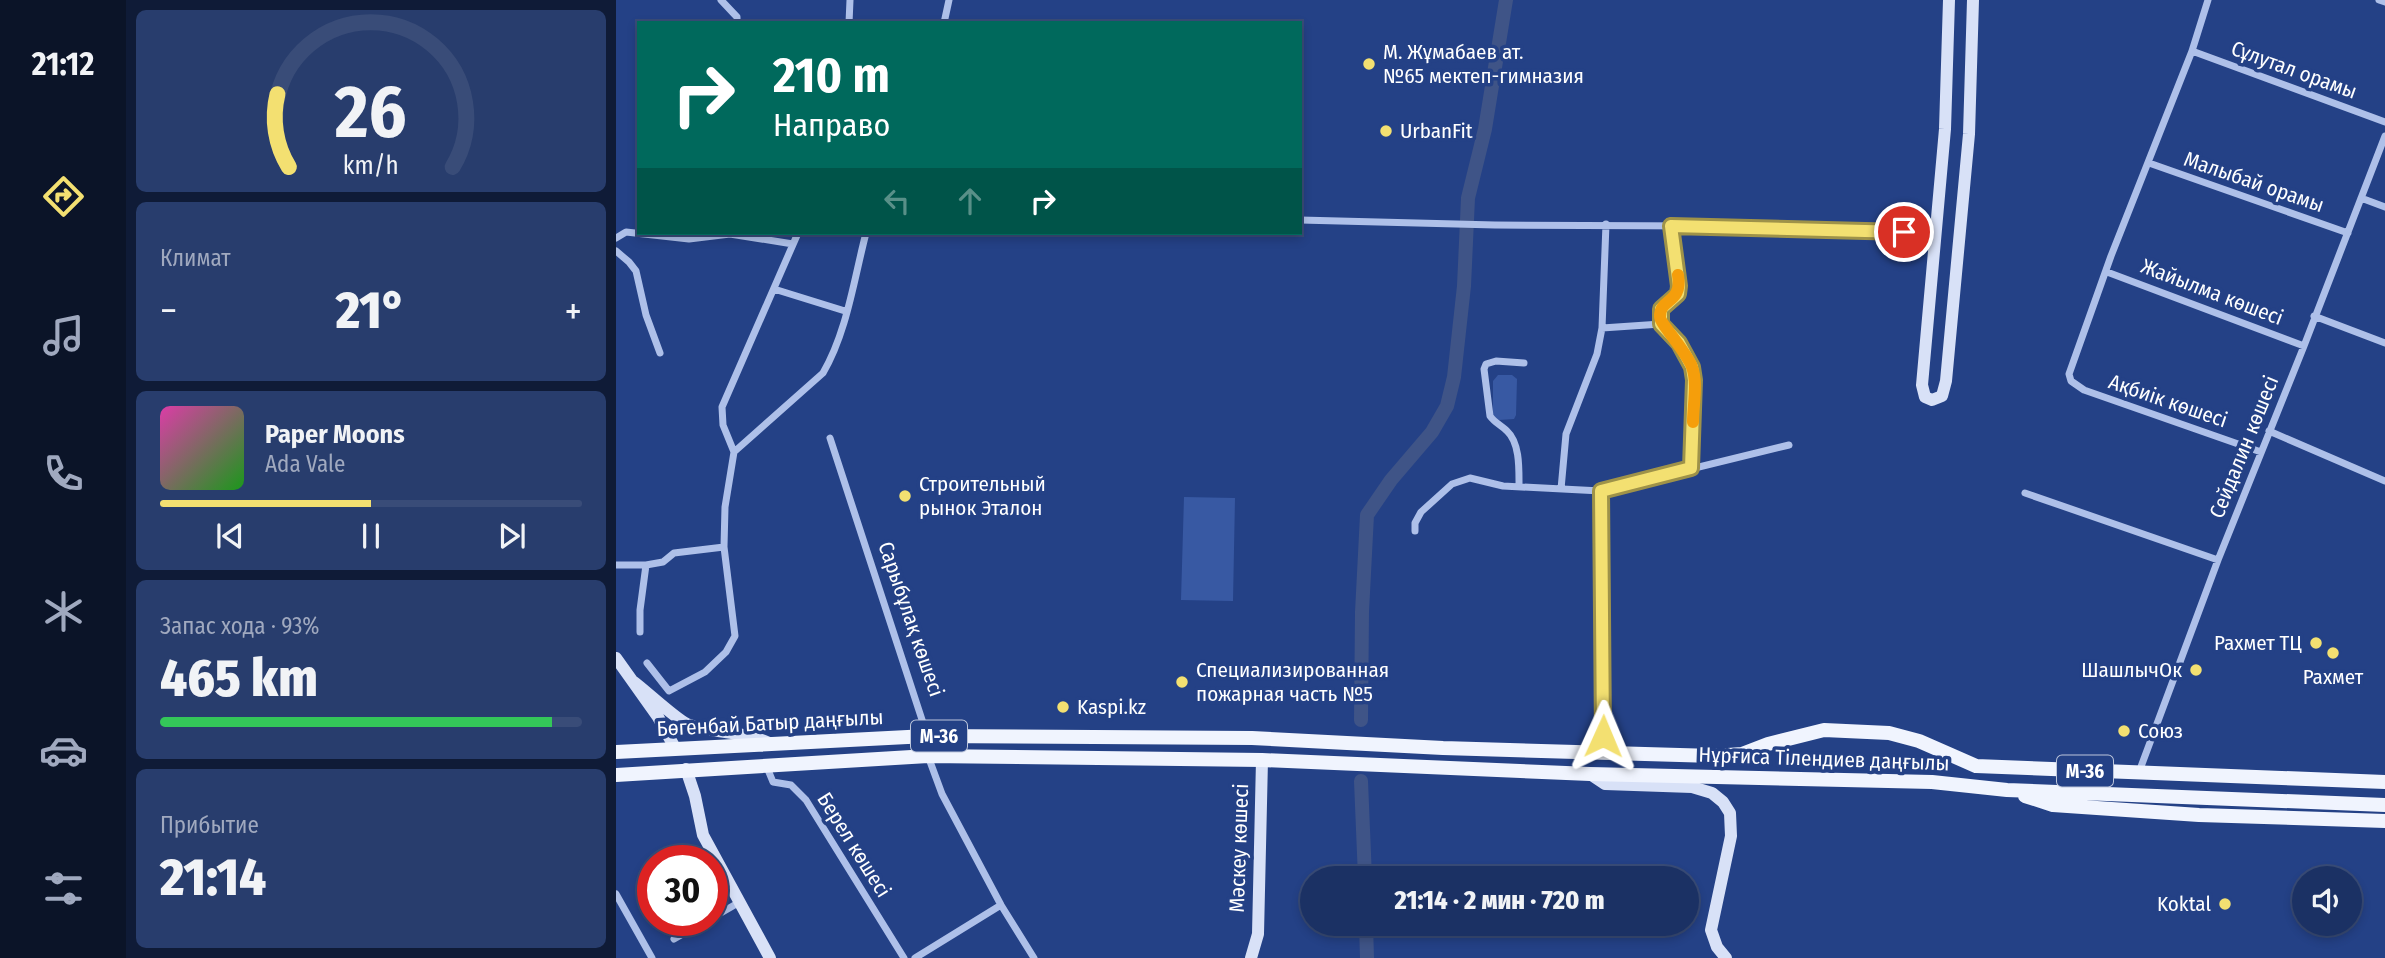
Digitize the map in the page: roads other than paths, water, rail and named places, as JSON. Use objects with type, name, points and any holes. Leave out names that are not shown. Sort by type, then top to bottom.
[{"type":"main road","points":[[1949,0],[1945,129],[1922,385],[1924,397],[1928,399],[1942,396],[1961,240],[1969,134],[1973,0]]},
{"type":"main road","points":[[616,658],[634,682],[686,769],[703,835],[770,958]]},
{"type":"main road","points":[[634,682],[685,723],[739,733],[769,743]]},
{"type":"main road","name":"Нұрғиса Тілендиев даңғылы","points":[[1263,738],[1443,748],[1714,756],[1742,754],[1768,744],[1824,730],[1889,733],[1919,741],[1976,766],[2385,782]]},
{"type":"main road","name":"Бөгенбай Батыр даңғылы","points":[[616,752],[927,736],[1263,738]]},
{"type":"main road","name":"Сарыбұлақ көшесі","points":[[927,736],[928,756]]},
{"type":"main road","name":"Мәскеу көшесі","points":[[1251,958],[1258,934],[1263,738]]},
{"type":"main road","points":[[1441,768],[1443,748]]},
{"type":"main road","name":"Бөгенбай Батыр даңғылы","points":[[616,775],[928,756],[1262,760]]},
{"type":"main road","name":"Нұрғиса Тілендиев даңғылы","points":[[1262,760],[1590,774],[1867,780],[2007,790],[2385,805]]},
{"type":"main road","points":[[1974,786],[1976,766]]},
{"type":"main road","points":[[1590,774],[1605,784],[1692,787],[1712,793],[1723,802],[1730,813],[1731,836],[1711,930],[1717,947],[1726,958]]},
{"type":"main road","points":[[2253,799],[2259,790],[2257,777]]},
{"type":"main road","points":[[2007,790],[2053,805],[2385,821]]},
{"type":"street","points":[[721,0],[733,10],[737,21]]},
{"type":"street","points":[[849,21],[850,0]]},
{"type":"street","points":[[944,21],[949,0]]},
{"type":"street","points":[[2107,272],[2192,51],[2208,0]]},
{"type":"street","points":[[2379,0],[2385,2]]},
{"type":"street","name":"Сұлутал орамы","points":[[2192,51],[2385,122]]},
{"type":"street","name":"Сейдалин көшесі","points":[[2139,773],[2218,560],[2385,136]]},
{"type":"street","name":"Малыбай орамы","points":[[2149,163],[2348,233]]},
{"type":"street","points":[[2361,198],[2385,207]]},
{"type":"street","points":[[1302,220],[1476,225],[1671,226],[1937,235]]},
{"type":"street","points":[[1561,489],[1566,434],[1597,354],[1601,328],[1606,225]]},
{"type":"street","points":[[1671,226],[1679,286],[1678,294],[1661,309],[1661,324],[1679,343],[1692,367],[1694,380],[1691,468]]},
{"type":"street","points":[[616,238],[626,232],[637,233]]},
{"type":"street","points":[[653,235],[689,239],[722,235]]},
{"type":"street","points":[[736,235],[793,244]]},
{"type":"street","points":[[647,663],[669,691],[705,672],[726,652],[735,636],[723,548],[725,506],[734,452],[723,425],[724,398],[736,379],[796,235]]},
{"type":"street","points":[[734,452],[823,373],[830,362],[865,235]]},
{"type":"street","points":[[616,251],[636,271],[646,315],[660,353]]},
{"type":"street","name":"Жайылма көшесі","points":[[2107,272],[2304,346]]},
{"type":"street","name":"Ақбиік көшесі","points":[[2107,272],[2069,374],[2071,381],[2084,390],[2261,452]]},
{"type":"street","points":[[774,289],[845,311]]},
{"type":"street","points":[[2314,316],[2385,343]]},
{"type":"street","points":[[1601,328],[1661,324]]},
{"type":"street","points":[[1518,486],[1515,442],[1510,433],[1490,416],[1484,369],[1486,364],[1496,361],[1524,363]]},
{"type":"street","points":[[2269,431],[2385,481]]},
{"type":"street","name":"Сарыбұлақ көшесі","points":[[830,438],[927,736]]},
{"type":"street","points":[[1415,531],[1415,523],[1421,512],[1452,484],[1470,478],[1503,486],[1601,491],[1790,445]]},
{"type":"street","points":[[1601,491],[1604,662],[1602,752]]},
{"type":"street","points":[[2025,493],[2218,560]]},
{"type":"street","points":[[616,565],[646,565],[663,562],[674,553],[723,548]]},
{"type":"street","points":[[640,632],[646,565]]},
{"type":"street","name":"Сарыбұлақ көшесі","points":[[928,756],[942,794],[1001,905],[1034,958]]},
{"type":"street","name":"Берел көшесі","points":[[766,765],[773,782],[791,785],[806,800],[904,958]]},
{"type":"street","points":[[616,894],[652,958]]},
{"type":"street","points":[[728,909],[738,903]]},
{"type":"street","points":[[915,958],[1001,905]]},
{"type":"street","points":[[674,939],[679,936]]},
{"type":"waterway","points":[[1361,720],[1362,612],[1367,515],[1391,480],[1432,432],[1447,406],[1454,377],[1464,286],[1468,198],[1485,129],[1506,0]]},
{"type":"waterway","points":[[1361,781],[1365,866]]},
{"type":"waterway","points":[[1366,936],[1367,958]]},
{"type":"place","name":"М. Жұмабаев ат. №65 мектеп-гимназия","points":[[1369,64]]},
{"type":"place","name":"UrbanFit","points":[[1386,131]]},
{"type":"place","name":"Строительный рынок Эталон","points":[[905,496]]},
{"type":"place","name":"Рахмет ТЦ","points":[[2316,643]]},
{"type":"place","name":"Рахмет","points":[[2333,653]]},
{"type":"place","name":"ШашлычОк","points":[[2196,670]]},
{"type":"place","name":"Специализированная пожарная часть №5","points":[[1182,682]]},
{"type":"place","name":"Kaspi.kz","points":[[1063,707]]},
{"type":"place","name":"Союз","points":[[2124,731]]},
{"type":"place","name":"Koktal","points":[[2225,904]]}]
